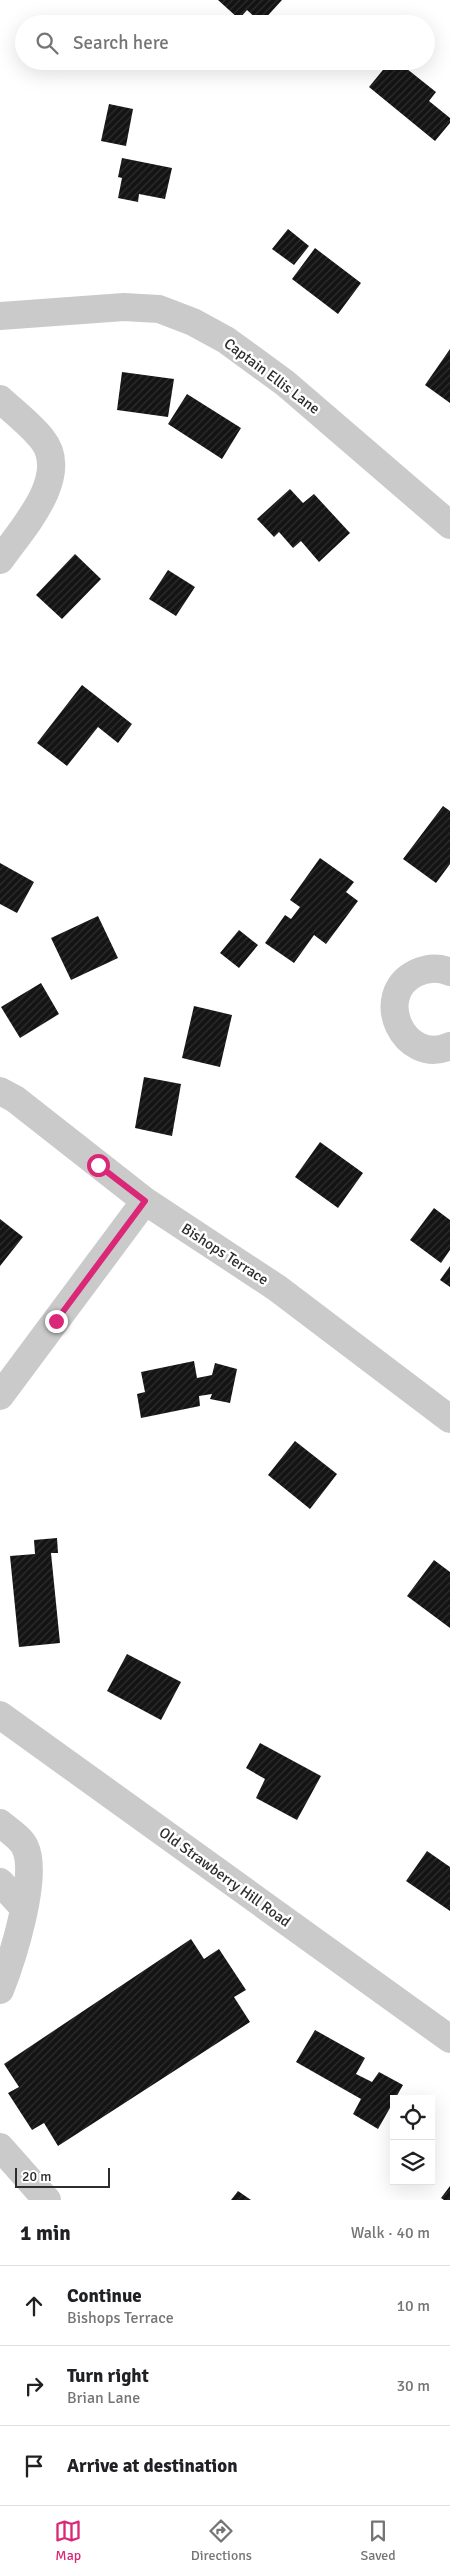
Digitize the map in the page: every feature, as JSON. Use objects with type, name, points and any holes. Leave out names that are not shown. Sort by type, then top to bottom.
[{"type":"street","name":"Captain Ellis Lane","points":[[0,316],[124,307],[159,309],[193,322],[226,340],[285,383],[450,525]]},
{"type":"street","points":[[0,399],[43,440],[53,465],[45,496],[0,560]]},
{"type":"street","points":[[450,972],[435,968],[423,970],[412,976],[400,989],[394,1007],[398,1025],[408,1040],[420,1047],[432,1049],[450,1046]]},
{"type":"street","name":"Bishops Terrace","points":[[0,1091],[15,1099],[145,1201],[277,1288],[450,1419]]},
{"type":"street","points":[[0,1396],[145,1201]]},
{"type":"street","name":"Old Strawberry Hill Road","points":[[0,1715],[450,2038]]},
{"type":"street","points":[[0,1823],[24,1845],[30,1861],[29,1884],[12,1954],[0,1990]]},
{"type":"street","points":[[0,1882],[23,1907]]},
{"type":"street","points":[[0,2146],[47,2200]]},
{"type":"building","points":[[218,0],[282,0],[268,15],[252,15],[247,10],[243,15],[235,15]]},
{"type":"building","points":[[383,70],[408,70],[436,92],[429,101],[450,118],[450,123],[435,141],[369,87]]},
{"type":"building","points":[[109,104],[133,109],[126,146],[101,141]]},
{"type":"building","points":[[122,158],[172,168],[165,199],[139,194],[138,202],[118,198],[122,178],[118,177]]},
{"type":"building","points":[[288,229],[309,246],[294,265],[272,249]]},
{"type":"building","points":[[315,248],[361,283],[338,314],[292,279]]},
{"type":"building","points":[[450,349],[450,403],[425,385]]},
{"type":"building","points":[[122,372],[174,379],[168,417],[117,410]]},
{"type":"building","points":[[187,394],[241,428],[222,459],[168,424]]},
{"type":"building","points":[[290,489],[303,503],[314,494],[350,533],[319,562],[301,541],[293,548],[279,532],[274,537],[257,519]]},
{"type":"building","points":[[75,554],[101,579],[62,619],[36,595]]},
{"type":"building","points":[[168,570],[195,587],[176,616],[149,599]]},
{"type":"building","points":[[82,685],[132,724],[118,743],[98,727],[67,766],[37,743]]},
{"type":"building","points":[[443,806],[450,811],[450,864],[436,883],[403,859]]},
{"type":"building","points":[[320,858],[354,882],[346,892],[358,901],[326,944],[314,935],[294,963],[265,943],[285,915],[291,919],[300,907],[290,900]]},
{"type":"building","points":[[0,863],[34,882],[17,913],[0,904]]},
{"type":"building","points":[[98,916],[118,958],[71,980],[51,938]]},
{"type":"building","points":[[239,930],[258,945],[239,968],[220,953]]},
{"type":"building","points":[[41,983],[59,1014],[20,1038],[1,1007]]},
{"type":"building","points":[[194,1006],[232,1015],[220,1067],[182,1058]]},
{"type":"building","points":[[144,1077],[181,1084],[172,1136],[135,1128]]},
{"type":"building","points":[[320,1142],[363,1173],[338,1208],[295,1177]]},
{"type":"building","points":[[434,1208],[450,1220],[450,1250],[441,1263],[410,1240]]},
{"type":"building","points":[[0,1219],[23,1237],[0,1266]]},
{"type":"building","points":[[450,1266],[450,1287],[440,1280]]},
{"type":"building","points":[[194,1361],[197,1378],[212,1375],[215,1363],[237,1369],[230,1403],[210,1399],[212,1394],[199,1396],[200,1406],[141,1418],[137,1394],[145,1392],[141,1372]]},
{"type":"building","points":[[295,1441],[337,1474],[310,1509],[268,1475]]},
{"type":"building","points":[[57,1538],[58,1553],[51,1553],[60,1643],[19,1647],[10,1556],[35,1554],[34,1540]]},
{"type":"building","points":[[434,1560],[450,1572],[450,1628],[407,1596]]},
{"type":"building","points":[[127,1654],[181,1682],[161,1720],[107,1691]]},
{"type":"building","points":[[260,1743],[321,1776],[297,1820],[256,1798],[265,1779],[246,1768]]},
{"type":"building","points":[[427,1851],[450,1867],[450,1911],[406,1881]]},
{"type":"building","points":[[191,1939],[204,1959],[219,1949],[246,1990],[234,1997],[250,2022],[58,2146],[44,2123],[32,2130],[8,2093],[19,2087],[4,2064]]},
{"type":"building","points":[[315,2030],[365,2058],[356,2074],[372,2082],[379,2072],[403,2085],[397,2095],[390,2095],[390,2108],[378,2129],[353,2114],[361,2099],[296,2062]]},
{"type":"building","points":[[450,2186],[450,2200],[444,2200],[441,2198]]},
{"type":"building","points":[[238,2191],[251,2200],[231,2200]]},
{"type":"route","points":[[56,1321],[145,1201],[98,1165]]}]
